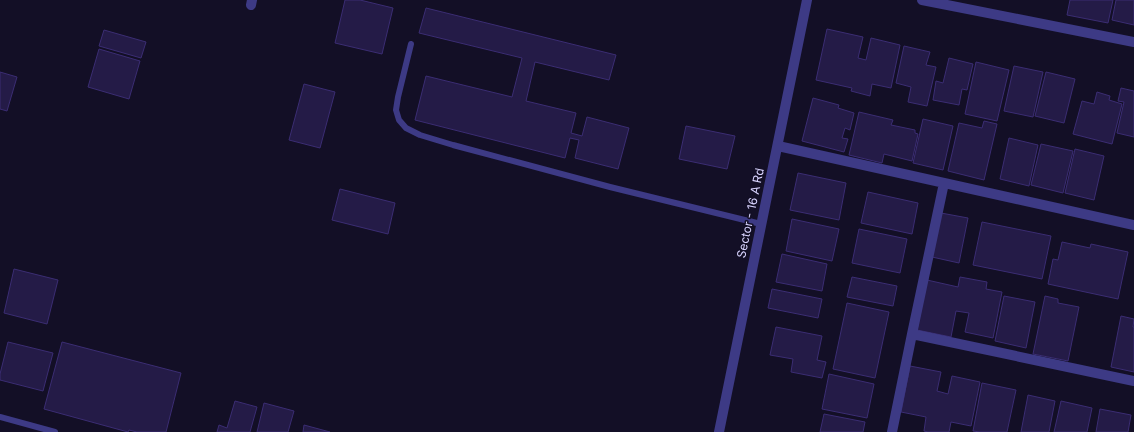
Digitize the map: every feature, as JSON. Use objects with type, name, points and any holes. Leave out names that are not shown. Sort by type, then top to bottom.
[{"type":"street","name":"Sector - 16 A Rd","points":[[719,432],[807,0]]},
{"type":"street","points":[[922,0],[1134,42]]},
{"type":"street","points":[[978,11],[980,0]]},
{"type":"street","points":[[778,146],[1134,225]]},
{"type":"street","points":[[892,432],[944,183]]},
{"type":"street","points":[[912,334],[1134,381]]},
{"type":"lane","points":[[411,44],[396,110],[399,120],[406,128],[420,135],[452,145],[631,193],[761,224]]},
{"type":"lane","points":[[0,417],[55,432]]},
{"type":"building","points":[[345,0],[360,0],[393,8],[382,54],[335,43]]},
{"type":"building","points":[[1070,0],[1113,0],[1108,23],[1067,15]]},
{"type":"building","points":[[1116,0],[1134,0],[1134,25],[1112,20]]},
{"type":"building","points":[[426,8],[616,55],[609,80],[535,62],[526,101],[576,113],[571,133],[582,136],[587,117],[629,128],[618,169],[575,158],[579,140],[570,138],[565,158],[415,120],[426,76],[512,97],[522,58],[419,33]]},
{"type":"building","points":[[827,29],[863,37],[858,58],[866,60],[871,38],[900,45],[891,88],[872,84],[870,96],[851,91],[852,88],[816,80]]},
{"type":"building","points":[[104,30],[146,42],[141,58],[99,46]]},
{"type":"building","points":[[904,46],[930,52],[926,65],[936,67],[927,106],[908,102],[911,87],[896,83]]},
{"type":"building","points":[[99,49],[140,61],[129,99],[88,87]]},
{"type":"building","points":[[949,58],[973,64],[967,90],[962,89],[959,105],[933,100],[936,81],[943,83]]},
{"type":"building","points":[[976,62],[1009,70],[997,121],[965,114]]},
{"type":"building","points":[[1014,66],[1043,72],[1033,117],[1004,111]]},
{"type":"building","points":[[0,72],[17,77],[7,111],[0,109]]},
{"type":"building","points":[[1046,72],[1075,79],[1064,123],[1035,116]]},
{"type":"building","points":[[304,84],[335,92],[320,148],[289,140]]},
{"type":"building","points":[[1121,88],[1134,91],[1134,137],[1117,133],[1124,102],[1118,101]]},
{"type":"building","points":[[1097,92],[1110,96],[1109,100],[1122,104],[1112,144],[1073,134],[1082,101],[1094,104]]},
{"type":"building","points":[[813,98],[839,105],[838,108],[854,113],[850,130],[845,128],[842,138],[848,139],[844,152],[802,141]]},
{"type":"building","points":[[859,112],[893,120],[891,125],[915,130],[915,133],[918,134],[912,161],[884,154],[882,163],[849,155]]},
{"type":"building","points":[[923,119],[953,126],[943,170],[913,163]]},
{"type":"building","points":[[984,121],[997,124],[984,180],[948,171],[959,123],[982,128]]},
{"type":"building","points":[[686,126],[735,136],[727,169],[679,159]]},
{"type":"building","points":[[1009,138],[1038,145],[1029,186],[1000,179]]},
{"type":"building","points":[[1041,144],[1073,151],[1063,193],[1031,185]]},
{"type":"building","points":[[1075,149],[1104,156],[1094,200],[1065,193]]},
{"type":"building","points":[[798,173],[846,183],[839,220],[790,210]]},
{"type":"building","points":[[340,189],[395,203],[388,234],[332,220]]},
{"type":"building","points":[[868,192],[918,203],[912,234],[861,223]]},
{"type":"building","points":[[941,213],[968,218],[959,263],[932,257]]},
{"type":"building","points":[[792,219],[839,229],[832,261],[786,251]]},
{"type":"building","points":[[982,222],[1051,236],[1042,279],[973,265]]},
{"type":"building","points":[[859,229],[907,239],[900,273],[852,263]]},
{"type":"building","points":[[1062,242],[1090,248],[1091,244],[1128,252],[1118,299],[1048,284],[1053,259],[1058,260]]},
{"type":"building","points":[[782,254],[827,264],[822,291],[776,282]]},
{"type":"building","points":[[14,269],[58,280],[47,324],[4,313]]},
{"type":"building","points":[[852,277],[897,286],[893,306],[847,297]]},
{"type":"building","points":[[960,277],[987,282],[986,289],[1002,292],[993,338],[965,332],[969,313],[956,311],[951,337],[917,330],[927,280],[958,287]]},
{"type":"building","points":[[772,289],[822,299],[818,318],[768,308]]},
{"type":"building","points":[[1004,296],[1035,302],[1026,348],[995,341]]},
{"type":"building","points":[[1045,296],[1058,299],[1058,303],[1079,307],[1068,361],[1033,354]]},
{"type":"building","points":[[847,303],[889,312],[875,378],[833,369]]},
{"type":"building","points":[[1121,316],[1134,319],[1134,372],[1111,367]]},
{"type":"building","points":[[776,327],[822,336],[817,360],[826,362],[822,378],[791,372],[793,359],[770,355]]},
{"type":"building","points":[[8,342],[53,353],[43,391],[0,380],[0,374]]},
{"type":"building","points":[[62,342],[181,373],[166,432],[137,432],[129,430],[128,432],[44,409]]},
{"type":"building","points":[[910,366],[941,372],[937,391],[948,394],[952,376],[980,382],[971,426],[951,422],[949,432],[928,432],[924,431],[926,417],[901,412]]},
{"type":"building","points":[[829,374],[874,384],[867,418],[822,409]]},
{"type":"building","points":[[982,383],[1016,390],[1007,432],[973,431]]},
{"type":"building","points":[[1028,395],[1055,401],[1049,432],[1021,432]]},
{"type":"building","points":[[235,401],[257,407],[250,432],[217,432],[219,425],[227,428]]},
{"type":"building","points":[[1061,401],[1092,408],[1087,432],[1054,432]]},
{"type":"building","points":[[264,403],[294,411],[288,432],[257,432]]},
{"type":"building","points":[[1100,409],[1131,415],[1128,432],[1096,432]]},
{"type":"building","points":[[824,414],[865,422],[863,432],[820,432]]},
{"type":"building","points":[[304,425],[330,432],[303,432]]}]
